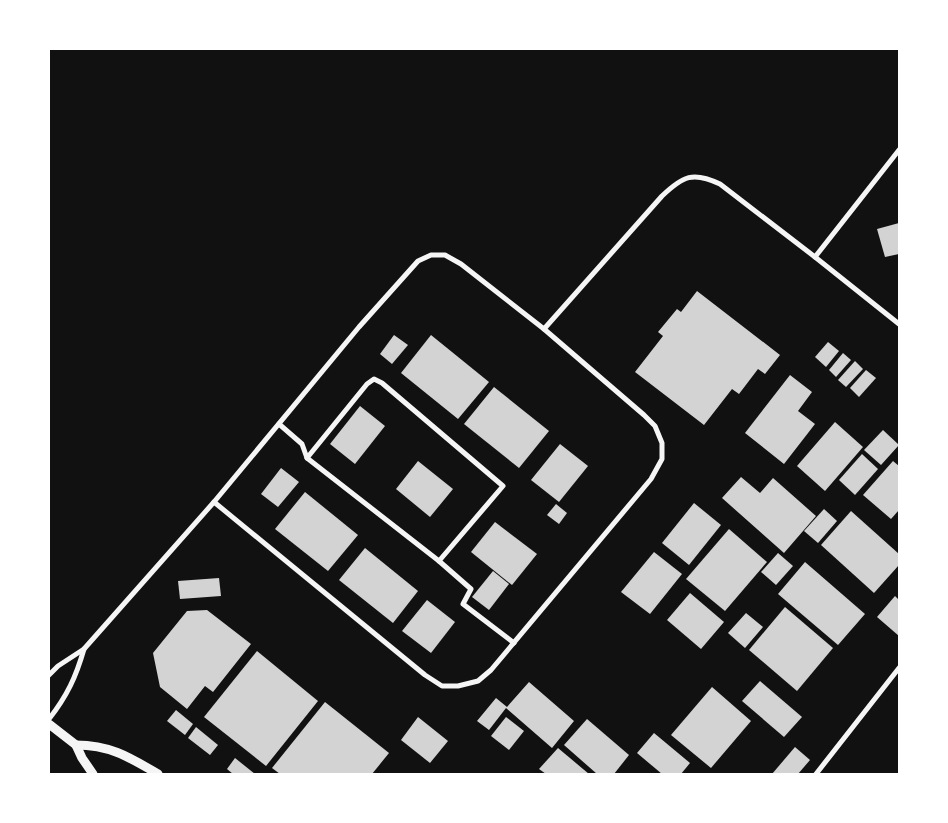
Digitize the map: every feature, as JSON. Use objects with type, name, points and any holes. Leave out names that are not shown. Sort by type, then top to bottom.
[{"type":"street","points":[[815,257],[899,150]]},
{"type":"street","points":[[544,329],[662,196],[685,178],[696,176],[708,178],[720,184],[899,324]]},
{"type":"street","points":[[49,675],[58,666],[84,649],[214,502],[407,272],[418,261],[431,255],[445,256],[461,264],[544,329],[644,415],[655,426],[662,443],[662,459],[651,479],[492,670],[478,680],[458,686],[442,686],[425,675],[214,502]]},
{"type":"street","points":[[308,458],[367,384],[374,379],[382,383],[503,486],[439,561]]},
{"type":"street","points":[[279,424],[302,444],[308,458],[439,561],[471,589],[464,604],[514,643]]},
{"type":"street","points":[[49,719],[67,694],[74,680],[84,649]]},
{"type":"street","points":[[816,774],[899,668]]},
{"type":"street","points":[[49,724],[76,744],[82,758],[93,774]]},
{"type":"street","points":[[76,744],[100,746],[114,750],[158,774]]},
{"type":"building","points":[[899,223],[899,254],[885,257],[877,229]]},
{"type":"building","points":[[697,291],[780,355],[765,374],[758,369],[739,394],[732,389],[704,425],[635,372],[663,336],[658,332],[677,309],[681,312]]},
{"type":"building","points":[[394,335],[408,345],[392,364],[380,354]]},
{"type":"building","points":[[431,335],[489,382],[458,419],[401,373]]},
{"type":"building","points":[[828,342],[839,351],[826,367],[815,357]]},
{"type":"building","points":[[843,353],[851,360],[836,377],[829,370]]},
{"type":"building","points":[[855,361],[863,369],[846,387],[838,380]]},
{"type":"building","points":[[866,370],[876,378],[859,397],[850,388]]},
{"type":"building","points":[[790,375],[812,392],[798,411],[815,424],[784,464],[745,433]]},
{"type":"building","points":[[494,387],[549,431],[519,468],[464,424]]},
{"type":"building","points":[[360,406],[385,426],[355,464],[330,444]]},
{"type":"building","points":[[835,422],[863,447],[825,491],[797,466]]},
{"type":"building","points":[[883,430],[899,445],[881,465],[864,450]]},
{"type":"building","points":[[560,444],[588,466],[559,502],[531,480]]},
{"type":"building","points":[[862,454],[878,469],[855,495],[839,480]]},
{"type":"building","points":[[418,461],[453,489],[430,517],[396,489]]},
{"type":"building","points":[[893,461],[899,466],[899,510],[891,519],[863,495]]},
{"type":"building","points":[[281,468],[299,482],[278,507],[261,494]]},
{"type":"building","points":[[741,477],[760,493],[773,478],[816,516],[784,553],[722,498]]},
{"type":"building","points":[[305,492],[358,535],[328,571],[275,529]]},
{"type":"building","points":[[694,503],[721,525],[689,565],[662,543]]},
{"type":"building","points":[[556,504],[567,513],[559,524],[547,515]]},
{"type":"building","points":[[824,509],[837,521],[818,543],[804,531]]},
{"type":"building","points":[[851,511],[899,554],[899,565],[874,593],[821,545]]},
{"type":"building","points":[[495,522],[537,554],[512,585],[471,552]]},
{"type":"building","points":[[729,529],[767,562],[725,611],[686,579]]},
{"type":"building","points":[[365,548],[418,591],[393,623],[339,580]]},
{"type":"building","points":[[654,552],[682,574],[650,614],[621,592]]},
{"type":"building","points":[[778,553],[793,566],[776,585],[761,572]]},
{"type":"building","points":[[805,562],[865,614],[838,645],[778,594]]},
{"type":"building","points":[[493,571],[509,584],[489,610],[472,597]]},
{"type":"building","points":[[219,578],[221,596],[180,599],[178,581]]},
{"type":"building","points":[[690,593],[724,622],[701,649],[667,620]]},
{"type":"building","points":[[895,596],[899,600],[899,636],[877,617]]},
{"type":"building","points":[[427,600],[455,622],[431,653],[402,631]]},
{"type":"building","points":[[785,607],[833,648],[797,691],[749,650]]},
{"type":"building","points":[[207,610],[251,644],[213,692],[205,686],[187,709],[160,687],[153,653],[187,611]]},
{"type":"building","points":[[746,613],[763,627],[745,648],[728,633]]},
{"type":"building","points":[[257,651],[318,701],[266,766],[204,717]]},
{"type":"building","points":[[760,681],[802,717],[784,737],[742,701]]},
{"type":"building","points":[[529,682],[574,721],[552,748],[506,708],[489,730],[477,721],[496,698],[507,707]]},
{"type":"building","points":[[712,687],[751,721],[711,768],[671,735]]},
{"type":"building","points":[[325,702],[389,753],[372,774],[280,774],[272,768]]},
{"type":"building","points":[[176,710],[193,724],[185,735],[167,721]]},
{"type":"building","points":[[418,717],[448,741],[430,763],[401,740]]},
{"type":"building","points":[[506,717],[524,731],[509,750],[491,736]]},
{"type":"building","points":[[587,719],[629,755],[614,774],[597,774],[564,745]]},
{"type":"building","points":[[196,727],[218,745],[210,755],[188,738]]},
{"type":"building","points":[[654,733],[690,763],[681,774],[662,774],[637,753]]},
{"type":"building","points":[[795,747],[810,760],[798,774],[772,774]]},
{"type":"building","points":[[558,748],[589,774],[546,774],[539,769]]},
{"type":"building","points":[[235,758],[255,774],[233,774],[227,769]]}]
